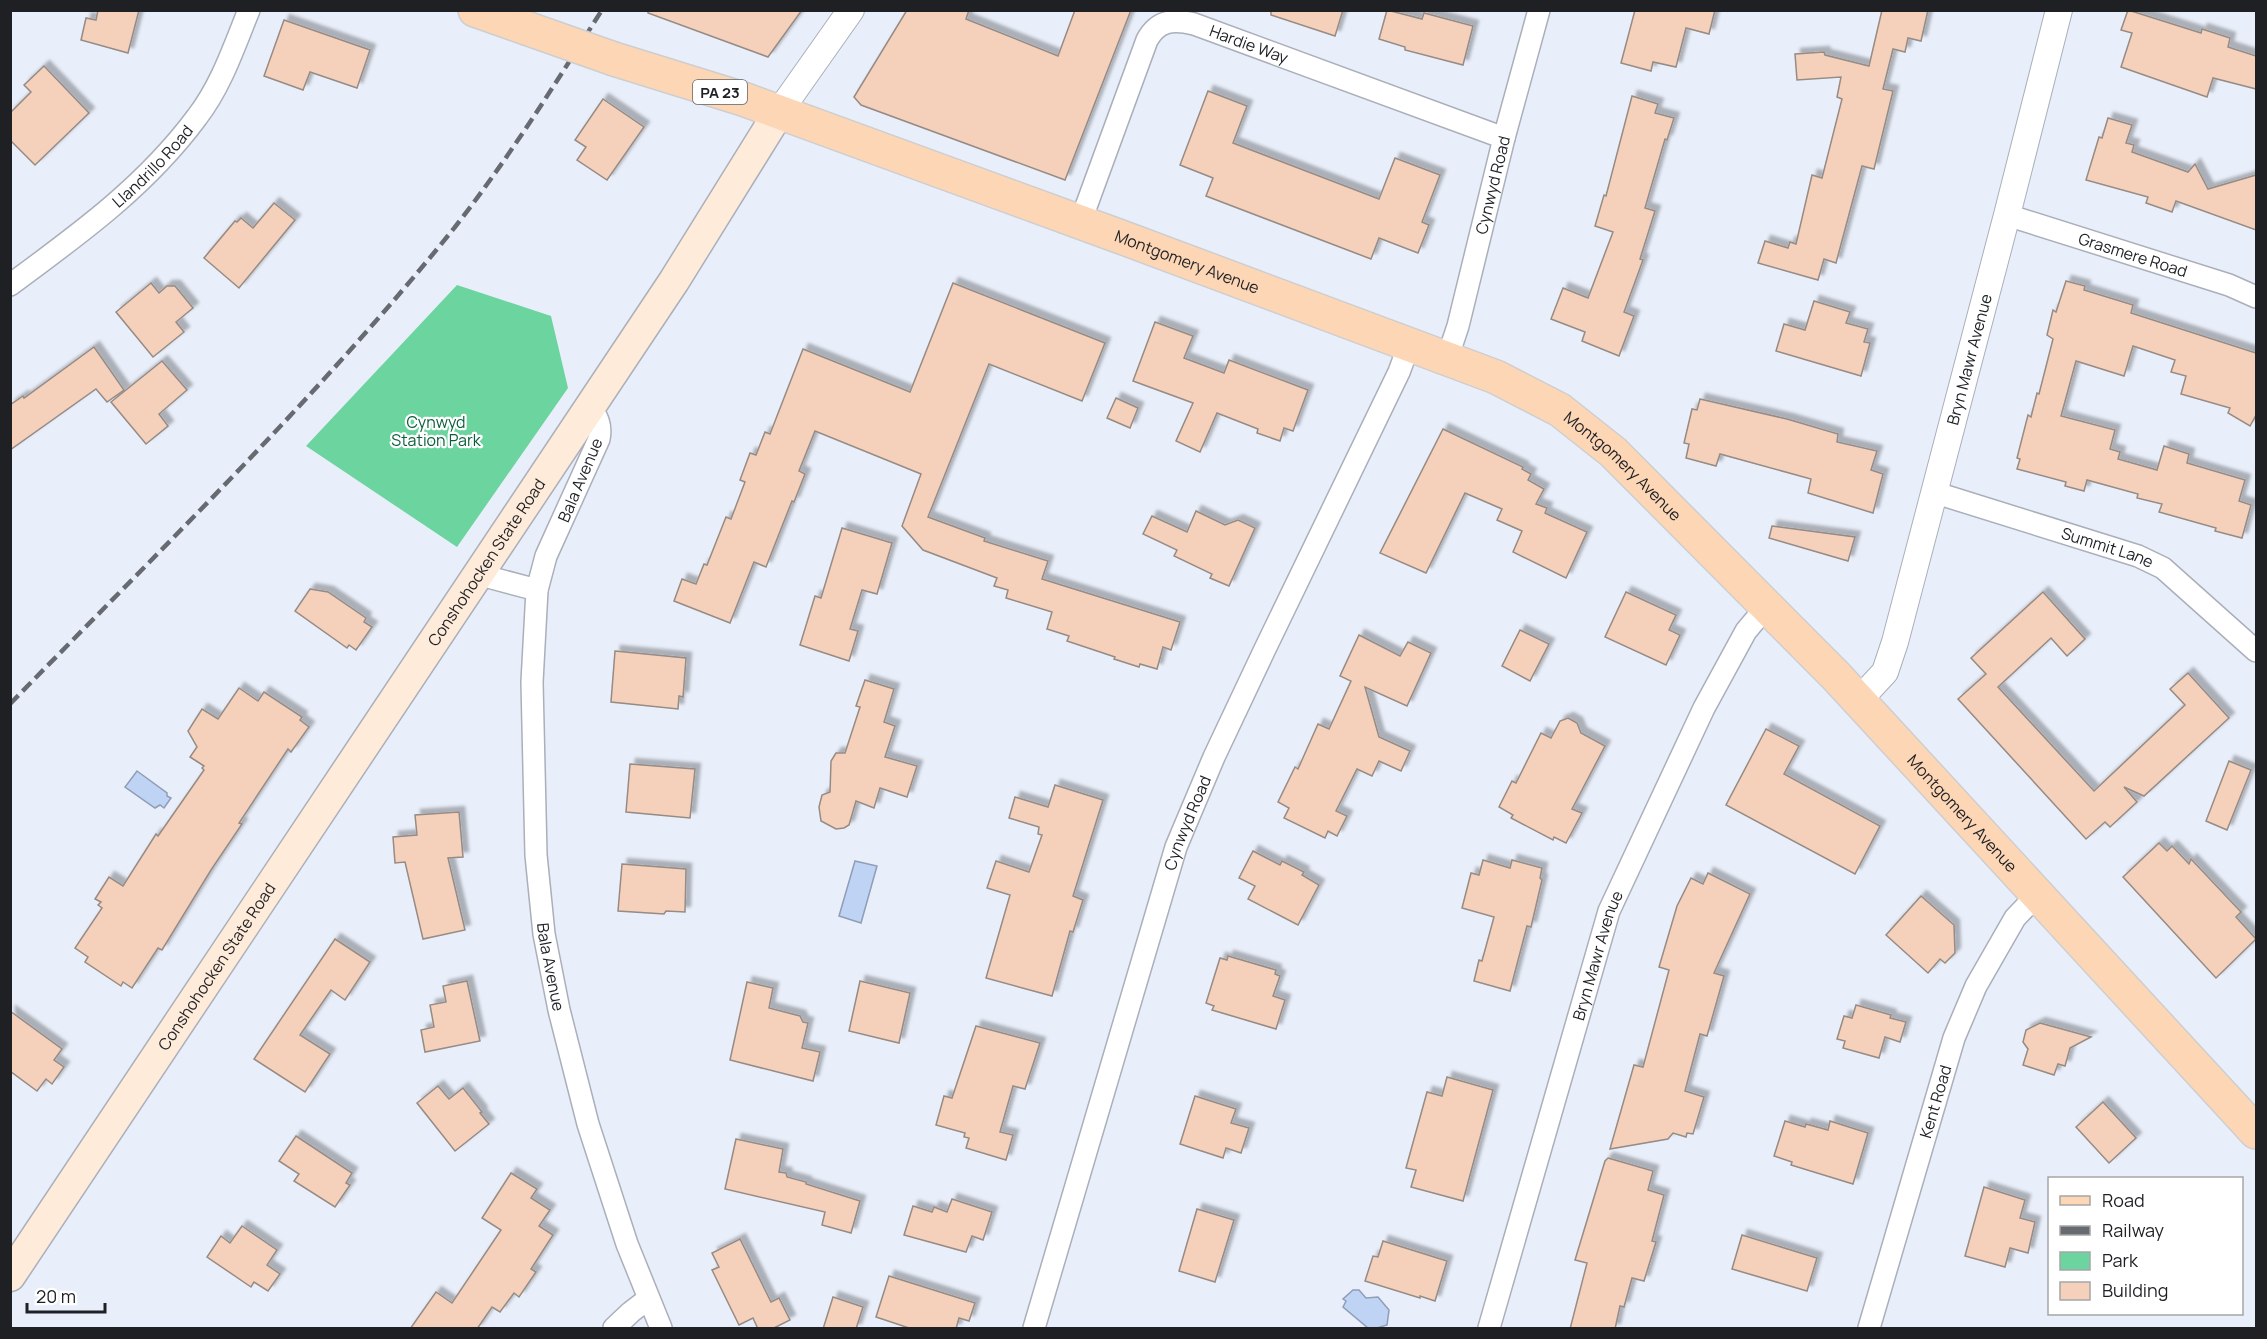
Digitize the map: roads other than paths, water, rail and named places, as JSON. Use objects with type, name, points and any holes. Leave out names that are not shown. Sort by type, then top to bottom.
[{"type":"main road","name":"PA 23","points":[[475,10],[614,59],[779,112]]},
{"type":"main road","name":"Montgomery Avenue","points":[[779,112],[1496,377],[1540,397],[1579,424],[1613,452],[1859,700],[2256,1132]]},
{"type":"main road","name":"Conshohocken State Road","points":[[10,1276],[674,281],[779,112]]},
{"type":"street","name":"Llandrillo Road","points":[[10,285],[108,211],[138,185],[161,160],[198,117],[219,82],[249,10]]},
{"type":"street","points":[[779,112],[851,10]]},
{"type":"street","name":"Cynwyd Road","points":[[1447,359],[1458,326],[1504,138],[1539,10]]},
{"type":"street","name":"Bryn Mawr Avenue","points":[[1859,700],[1885,672],[2007,215],[2059,10]]},
{"type":"street","name":"Hardie Way","points":[[1080,222],[1147,40],[1156,26],[1168,22],[1194,24],[1504,138]]},
{"type":"street","name":"Grasmere Road","points":[[2007,215],[2229,285],[2256,297]]},
{"type":"street","name":"Cynwyd Road","points":[[1034,1329],[1176,847],[1214,757],[1317,537],[1399,372],[1409,345]]},
{"type":"street","name":"Bala Avenue","points":[[590,405],[599,420],[601,429],[599,440],[546,556],[537,590],[532,682],[532,773],[536,855],[544,934],[559,1010],[588,1125],[627,1244],[661,1329]]},
{"type":"street","name":"Summit Lane","points":[[1933,492],[2138,556],[2163,568],[2256,651]]},
{"type":"street","points":[[477,574],[537,590]]},
{"type":"street","name":"Bryn Mawr Avenue","points":[[1489,1329],[1609,911],[1704,708],[1746,631],[1767,606]]},
{"type":"street","name":"Kent Road","points":[[1869,1329],[1954,1038],[1977,986],[2010,928],[2038,894]]},
{"type":"street","points":[[614,1329],[648,1299]]},
{"type":"water","points":[[137,771],[171,798],[164,808],[160,805],[155,808],[125,787]]},
{"type":"water","points":[[855,861],[877,866],[861,923],[839,916]]},
{"type":"water","points":[[1353,1290],[1359,1290],[1366,1298],[1378,1297],[1389,1310],[1387,1325],[1368,1328],[1343,1307],[1346,1301],[1343,1299]]},
{"type":"railway","points":[[10,704],[295,411],[403,290],[455,227],[494,174],[602,10]]},
{"type":"park label","name":"Cynwyd Station Park","points":[[436,431]]}]
